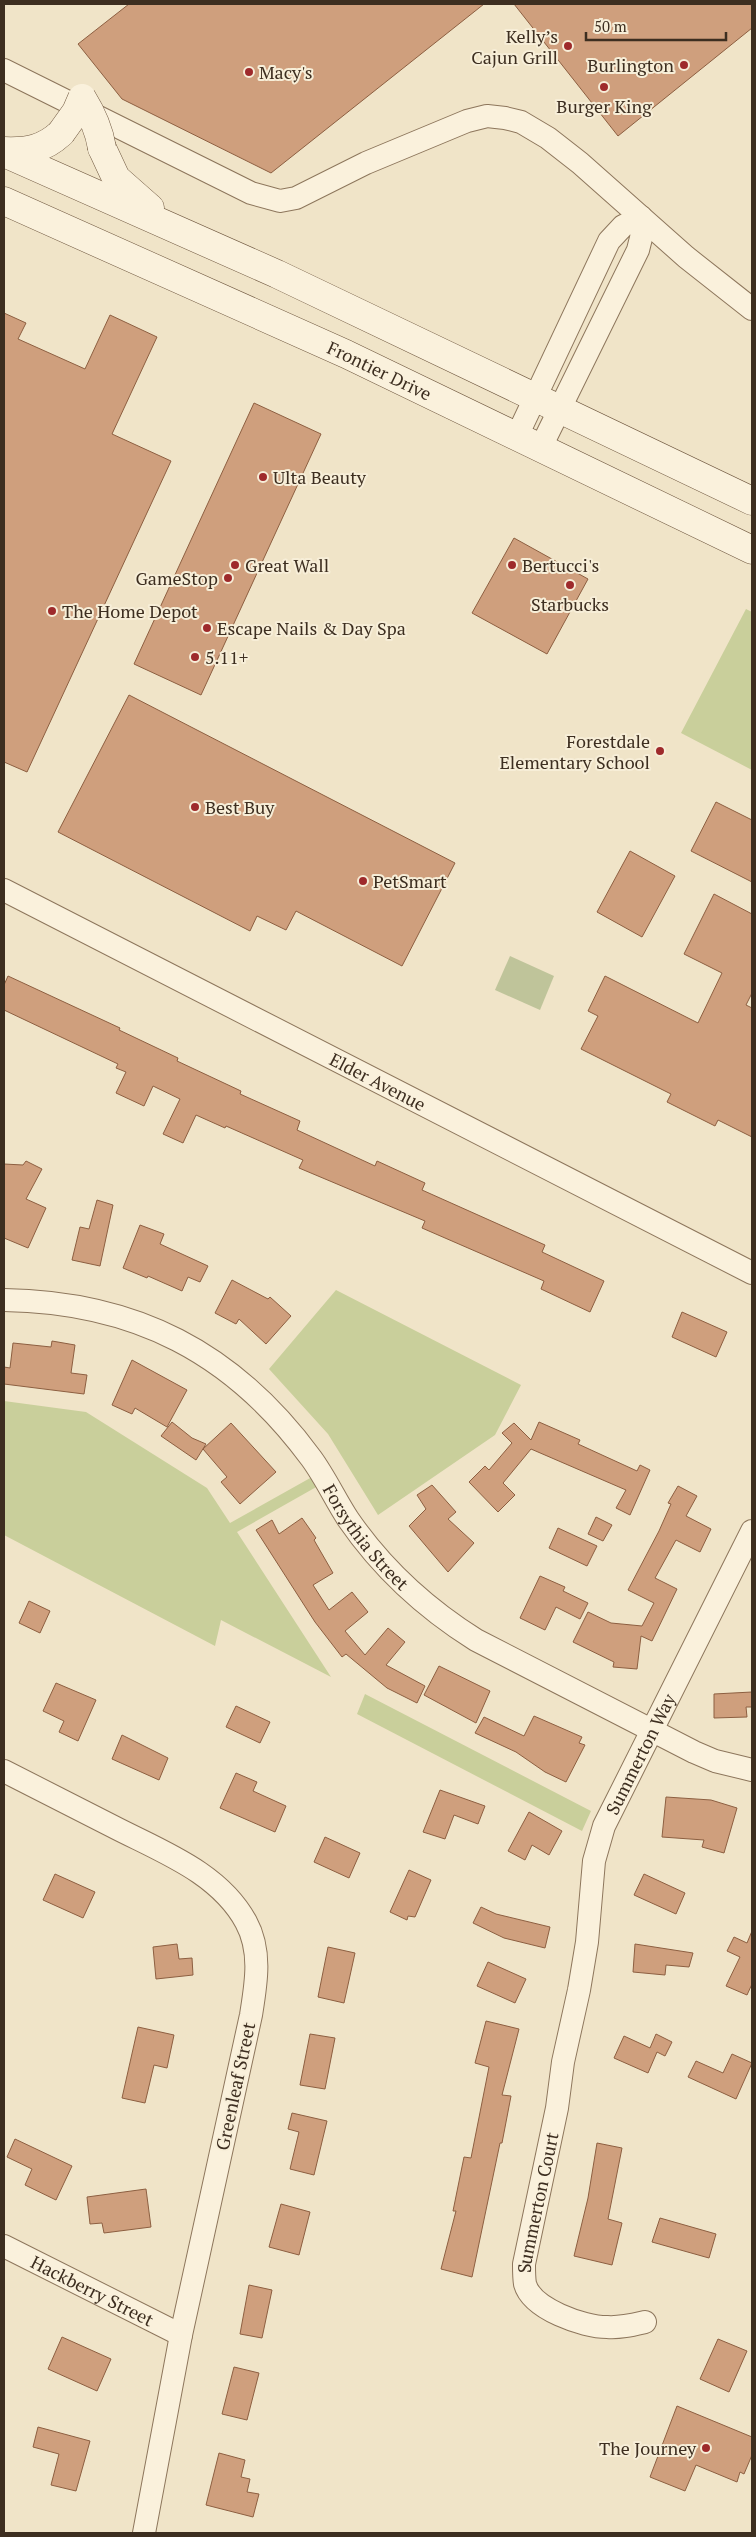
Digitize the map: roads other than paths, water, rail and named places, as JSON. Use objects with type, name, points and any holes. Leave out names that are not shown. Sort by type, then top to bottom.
[{"type":"main road","points":[[4,152],[25,152],[40,148],[61,134],[76,112],[82,98],[92,113],[100,133],[102,148],[116,178],[151,209],[193,236]]},
{"type":"main road","points":[[4,152],[193,236],[536,396],[752,501]]},
{"type":"main road","name":"Frontier Drive","points":[[4,201],[338,350],[752,550]]},
{"type":"street","points":[[4,70],[251,194],[280,201],[296,198],[366,163],[468,121],[487,116],[520,122],[548,138],[580,163],[686,257],[752,309]]},
{"type":"street","points":[[529,442],[536,396],[609,241],[623,226],[641,217]]},
{"type":"street","points":[[529,442],[562,409],[638,250],[642,234],[641,217]]},
{"type":"street","name":"Elder Avenue","points":[[4,890],[752,1273]]},
{"type":"street","name":"Forsythia Street","points":[[4,1300],[59,1303],[121,1316],[195,1349],[218,1364],[262,1400],[281,1419],[312,1459],[365,1544],[393,1576],[421,1601],[476,1640],[650,1730],[715,1761],[752,1770]]},
{"type":"street","name":"Summerton Way","points":[[579,1990],[587,1942],[589,1898],[596,1851],[604,1826],[650,1730],[752,1531]]},
{"type":"street","name":"Greenleaf Street","points":[[4,1771],[199,1872],[233,1902],[247,1923],[255,1947],[257,1970],[251,2015],[181,2335],[144,2533]]},
{"type":"street","name":"Summerton Court","points":[[579,1990],[562,2062],[557,2108],[524,2264],[525,2284],[532,2297],[546,2308],[564,2316],[604,2327],[620,2327],[645,2322]]},
{"type":"street","name":"Hackberry Street","points":[[4,2246],[181,2335]]},
{"type":"place","name":"Kelly’s Cajun Grill","points":[[568,46]]},
{"type":"place","name":"Burlington","points":[[684,65]]},
{"type":"place","name":"Macy's","points":[[249,72]]},
{"type":"place","name":"Burger King","points":[[604,87]]},
{"type":"place","name":"Ulta Beauty","points":[[263,477]]},
{"type":"place","name":"Great Wall","points":[[235,565]]},
{"type":"place","name":"Bertucci's","points":[[512,565]]},
{"type":"place","name":"GameStop","points":[[228,578]]},
{"type":"place","name":"Starbucks","points":[[570,585]]},
{"type":"place","name":"The Home Depot","points":[[52,611]]},
{"type":"place","name":"Escape Nails & Day Spa","points":[[207,628]]},
{"type":"place","name":"5.11+","points":[[195,657]]},
{"type":"place","name":"Forestdale Elementary School","points":[[660,751]]},
{"type":"place","name":"Best Buy","points":[[195,807]]},
{"type":"place","name":"PetSmart","points":[[363,881]]},
{"type":"place","name":"The Journey","points":[[706,2448]]}]
